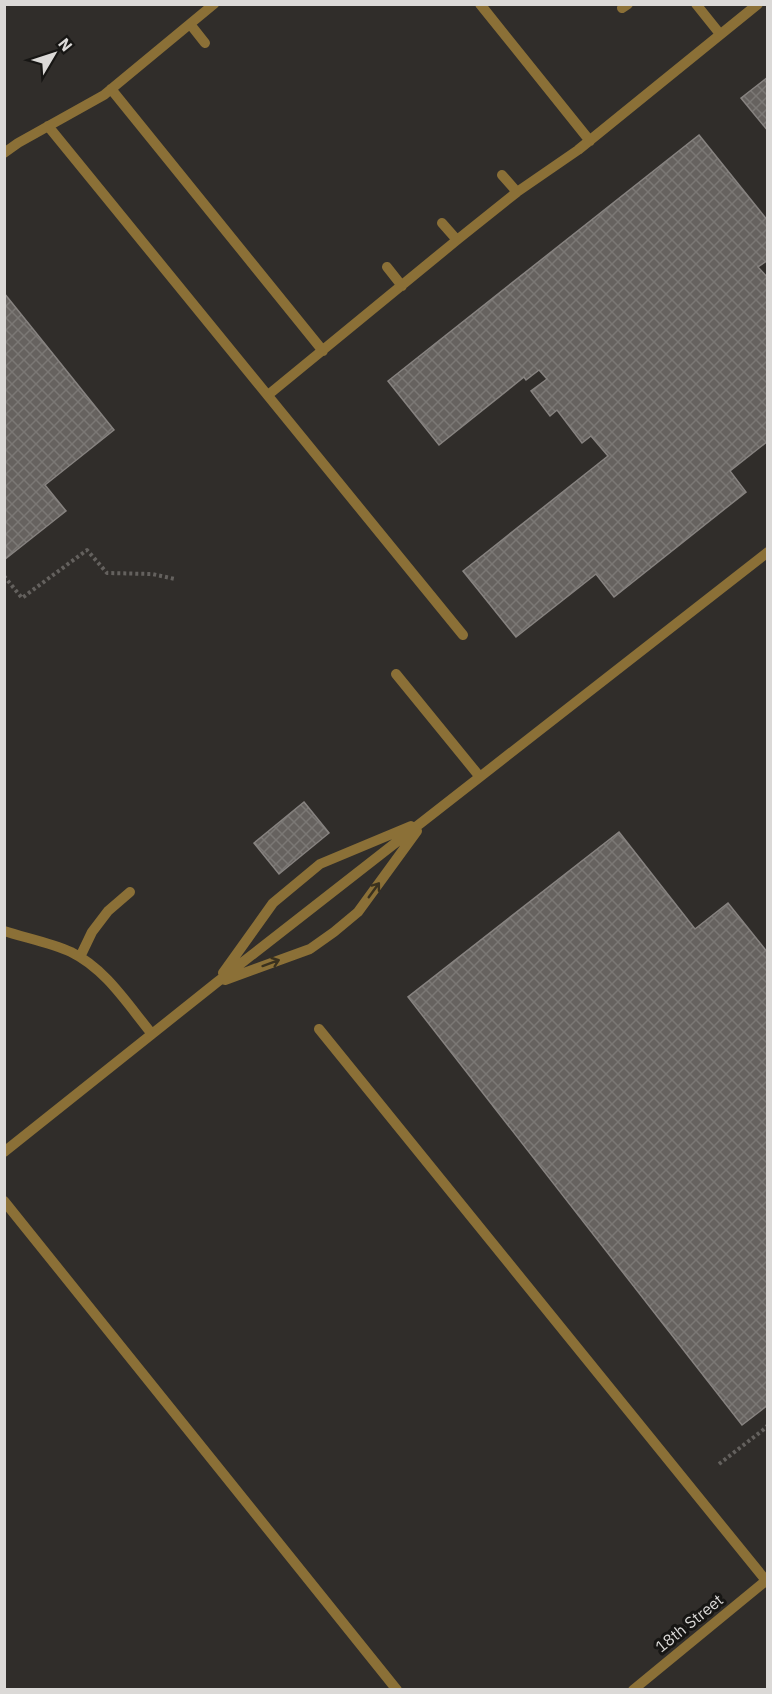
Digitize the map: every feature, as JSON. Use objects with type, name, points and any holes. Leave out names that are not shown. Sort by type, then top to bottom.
[{"type":"lane","points":[[4,153],[104,94],[214,4]]},
{"type":"lane","points":[[480,4],[590,141]]},
{"type":"lane","points":[[696,4],[720,34]]},
{"type":"lane","points":[[268,395],[517,192],[590,141],[758,4]]},
{"type":"lane","points":[[190,24],[205,43]]},
{"type":"lane","points":[[111,89],[323,351]]},
{"type":"lane","points":[[48,126],[463,635]]},
{"type":"lane","points":[[502,175],[517,192]]},
{"type":"lane","points":[[442,223],[457,240]]},
{"type":"lane","points":[[387,267],[402,286]]},
{"type":"lane","points":[[4,1152],[216,983],[768,552]]},
{"type":"lane","points":[[396,674],[480,777]]},
{"type":"lane","points":[[216,983],[310,949],[334,932],[358,912],[424,820]]},
{"type":"lane","points":[[216,983],[273,903],[320,864],[424,820]]},
{"type":"lane","points":[[80,957],[92,932],[108,911],[130,892]]},
{"type":"lane","points":[[4,931],[70,952],[93,965],[112,984],[152,1034]]},
{"type":"lane","points":[[319,1029],[767,1581]]},
{"type":"lane","points":[[4,1201],[397,1689]]},
{"type":"lane","name":"18th Street","points":[[633,1689],[767,1581]]},
{"type":"path","points":[[4,576],[22,598],[87,550],[107,573],[153,574],[175,579]]},
{"type":"path","points":[[719,1464],[768,1425]]},
{"type":"building","points":[[768,77],[768,131],[741,98]]},
{"type":"building","points":[[699,135],[768,221],[768,260],[758,267],[768,278],[768,441],[730,471],[746,492],[614,597],[596,574],[516,637],[463,571],[608,456],[591,436],[582,443],[557,410],[550,416],[531,391],[547,379],[539,370],[526,380],[524,377],[439,445],[388,381]]},
{"type":"building","points":[[4,293],[114,430],[45,485],[66,511],[4,560]]},
{"type":"building","points":[[304,802],[329,833],[279,874],[254,843]]},
{"type":"building","points":[[619,832],[695,929],[728,903],[768,953],[768,1405],[742,1425],[408,997]]}]
